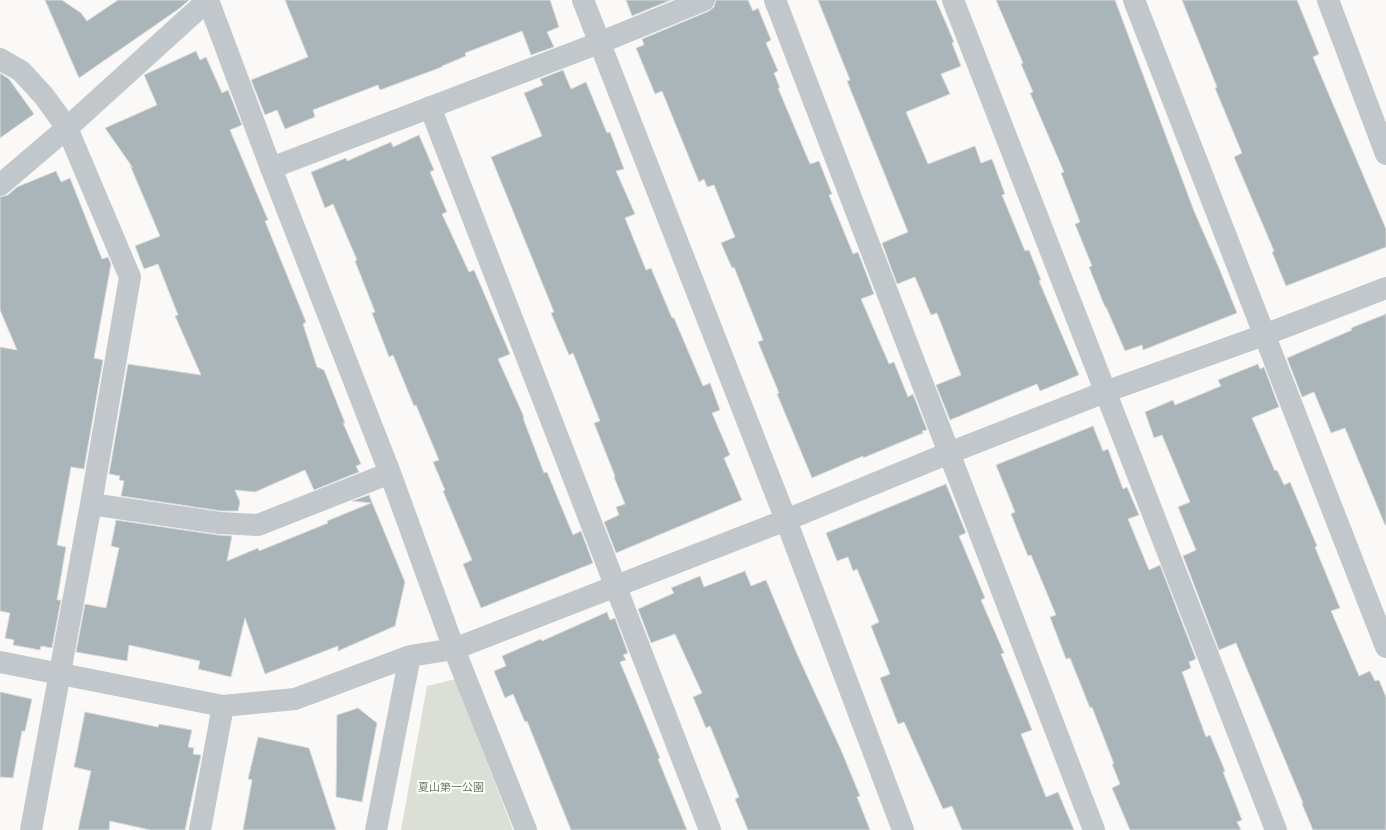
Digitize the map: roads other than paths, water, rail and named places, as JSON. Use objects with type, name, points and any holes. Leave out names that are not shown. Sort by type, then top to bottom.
[{"type":"street","points":[[0,186],[67,128],[208,0],[271,168],[390,473],[454,649],[526,830]]},
{"type":"street","points":[[583,0],[786,520],[903,830]]},
{"type":"street","points":[[271,168],[599,43],[704,0]]},
{"type":"street","points":[[775,0],[1094,830]]},
{"type":"street","points":[[953,0],[1276,830]]},
{"type":"street","points":[[1134,0],[1386,647]]},
{"type":"street","points":[[1328,0],[1386,154]]},
{"type":"street","points":[[0,59],[21,71],[44,96],[67,128],[130,277],[91,504],[31,830]]},
{"type":"street","points":[[430,107],[710,830]]},
{"type":"street","points":[[0,662],[223,706],[295,699],[410,656],[454,649],[786,520],[949,453],[1106,392],[1264,335],[1386,288]]},
{"type":"street","points":[[91,504],[220,523],[258,525],[390,473]]},
{"type":"street","points":[[376,830],[410,656]]},
{"type":"street","points":[[200,830],[223,706]]},
{"type":"park label","name":"夏山第一公園","points":[[451,788]]}]
